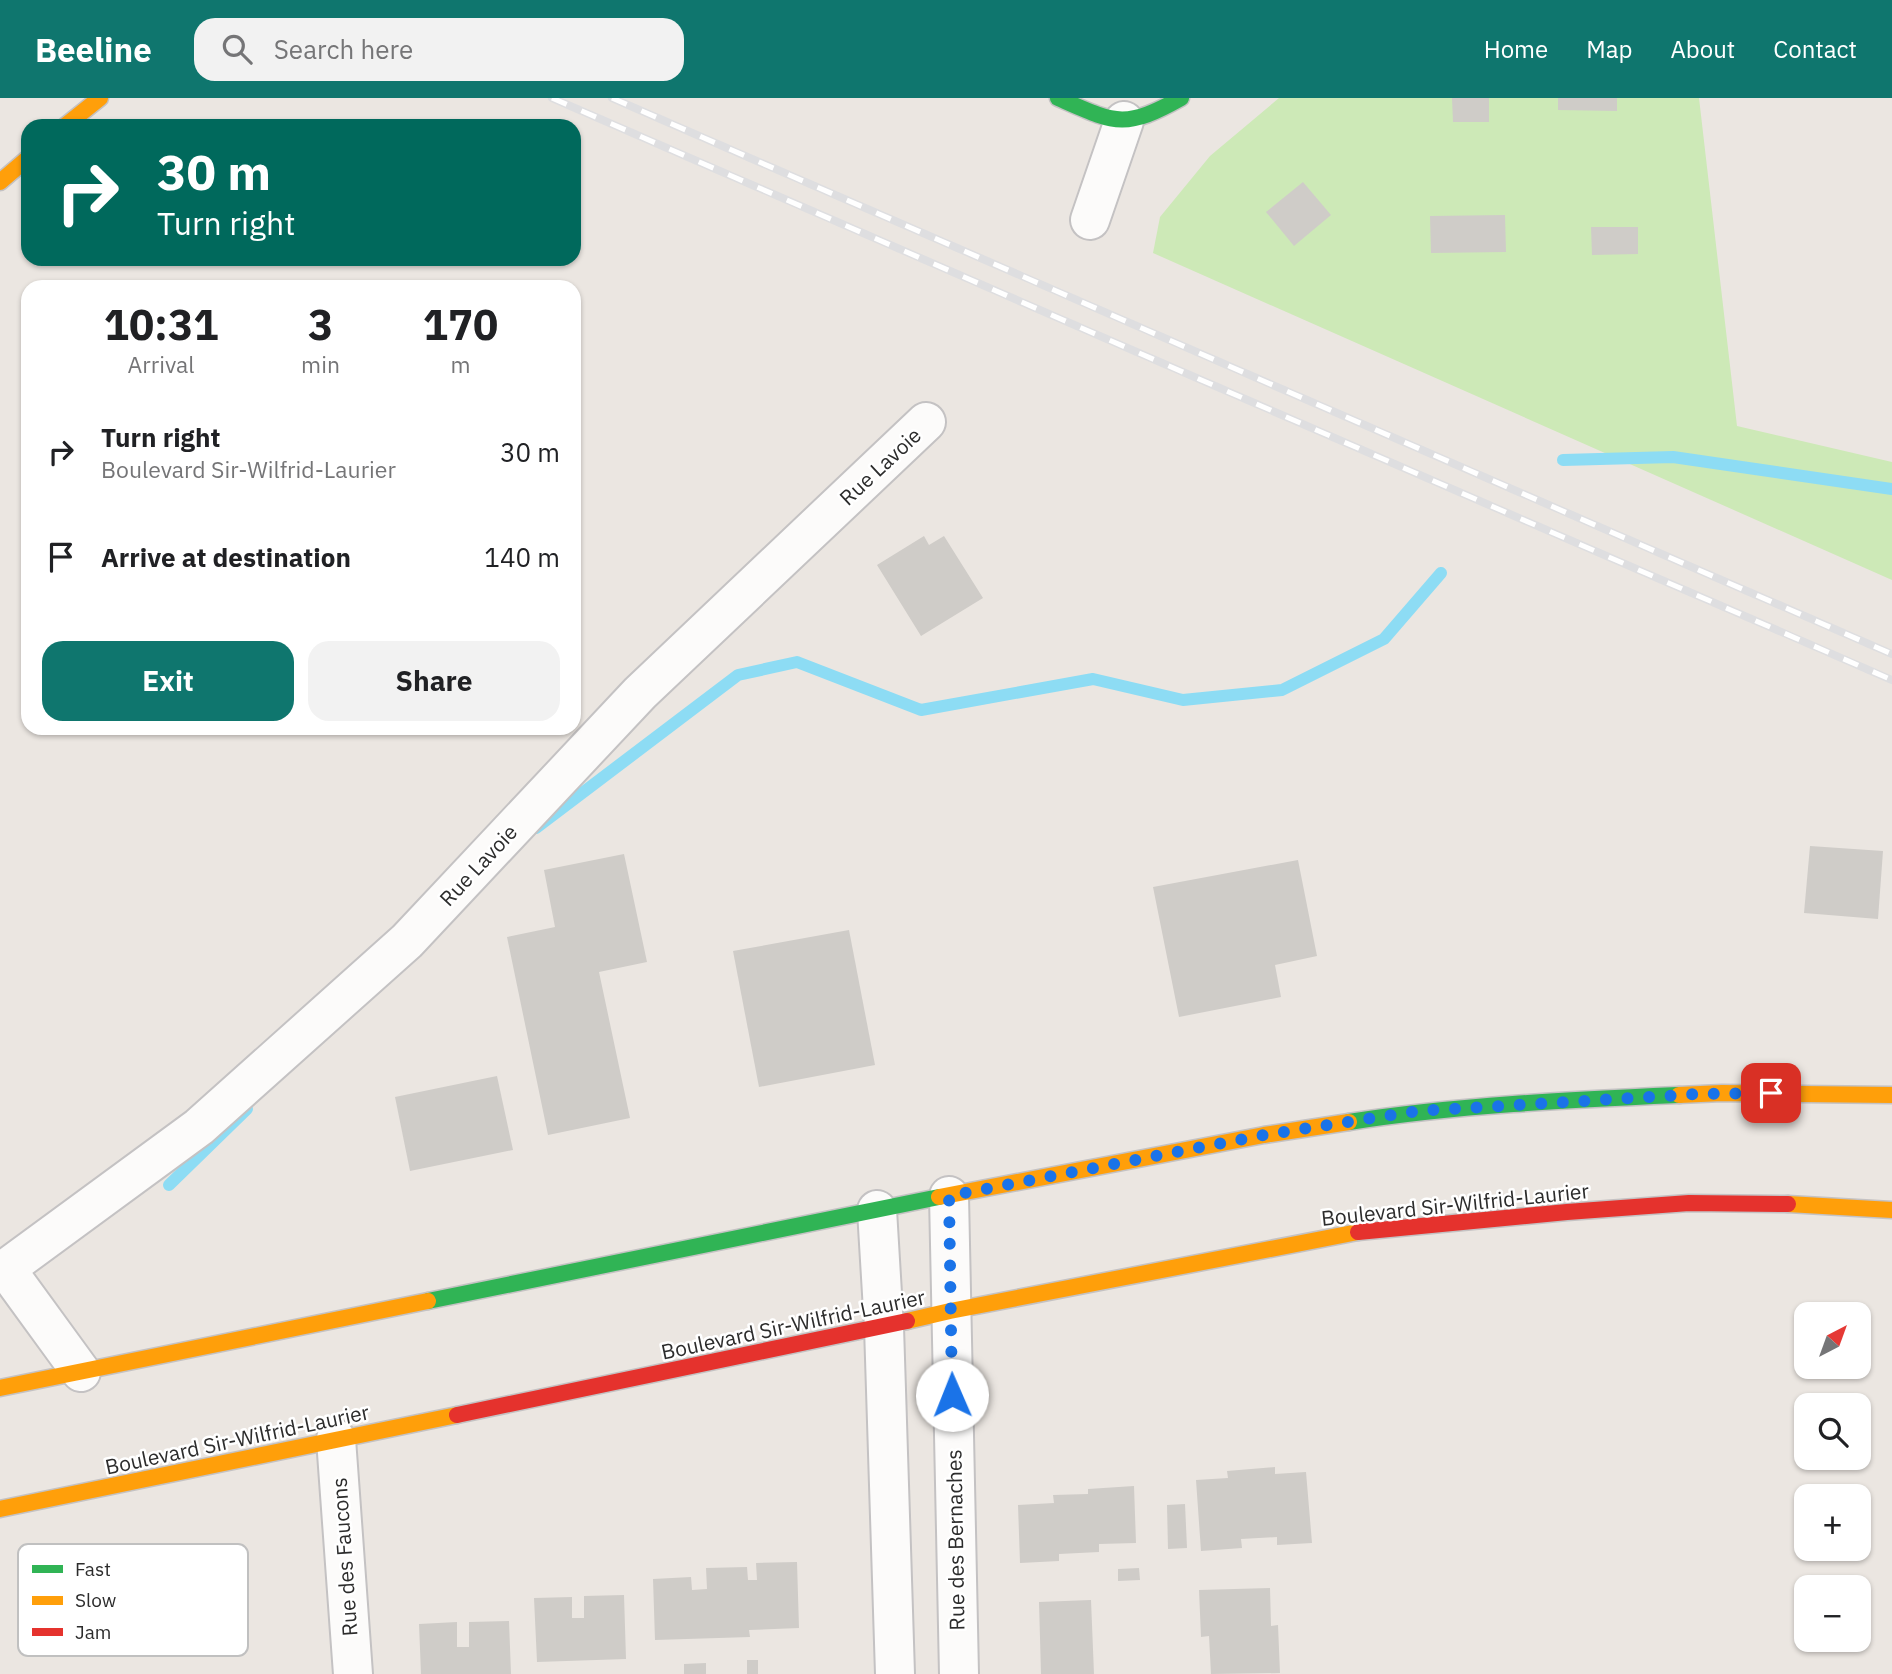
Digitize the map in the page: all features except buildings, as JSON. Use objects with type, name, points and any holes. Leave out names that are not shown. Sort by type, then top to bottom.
[{"type":"main road","points":[[74,119],[100,98]]},
{"type":"main road","points":[[1058,98],[1077,107],[1124,121],[1161,110],[1181,98]]},
{"type":"main road","points":[[0,182],[21,164]]},
{"type":"main road","points":[[0,1388],[877,1210],[1264,1135],[1418,1111],[1722,1093],[1892,1095]]},
{"type":"main road","name":"Boulevard Sir-Wilfrid-Laurier","points":[[0,1509],[884,1327],[950,1311],[1364,1231],[1689,1203],[1787,1204],[1892,1210]]},
{"type":"street","points":[[1090,220],[1124,121]]},
{"type":"street","name":"Rue Lavoie","points":[[3,1271],[199,1127],[407,941],[640,693],[926,422]]},
{"type":"street","name":"Rue des Bernaches","points":[[949,1196],[959,1674]]},
{"type":"street","points":[[877,1210],[884,1327],[895,1674]]},
{"type":"street","points":[[3,1271],[81,1372]]},
{"type":"street","name":"Rue des Faucons","points":[[336,1439],[353,1674]]},
{"type":"green space","points":[[1279,98],[1699,98],[1737,426],[1892,462],[1892,580],[1153,253],[1160,217],[1210,156]]},
{"type":"waterway","points":[[1563,460],[1673,457],[1892,489]]},
{"type":"waterway","points":[[536,828],[738,675],[797,662],[921,710],[1093,679],[1183,700],[1282,690],[1384,639],[1441,573]]},
{"type":"waterway","points":[[169,1185],[247,1109]]},
{"type":"railway","points":[[552,98],[1892,680]]},
{"type":"railway","points":[[612,98],[1892,654]]},
{"type":"traffic: fast","points":[[1058,98],[1093,113],[1120,119],[1146,115],[1181,98]]},
{"type":"traffic: fast","points":[[1349,1122],[1472,1107],[1679,1095]]},
{"type":"traffic: fast","points":[[428,1301],[939,1197]]},
{"type":"traffic: slow","points":[[74,119],[100,98]]},
{"type":"traffic: slow","points":[[0,182],[21,164]]},
{"type":"traffic: slow","points":[[1679,1095],[1892,1095]]},
{"type":"traffic: slow","points":[[939,1197],[1264,1135],[1349,1122]]},
{"type":"traffic: slow","points":[[1788,1204],[1892,1210]]},
{"type":"traffic: slow","points":[[907,1321],[1358,1232]]},
{"type":"traffic: slow","points":[[0,1388],[428,1301]]},
{"type":"traffic: slow","points":[[0,1509],[457,1415]]},
{"type":"traffic: jam","points":[[1358,1232],[1689,1203],[1788,1204]]},
{"type":"traffic: jam","points":[[457,1415],[907,1321]]},
{"type":"route","points":[[952,1395],[949,1196],[1264,1135],[1418,1111],[1552,1101],[1771,1093]]}]
